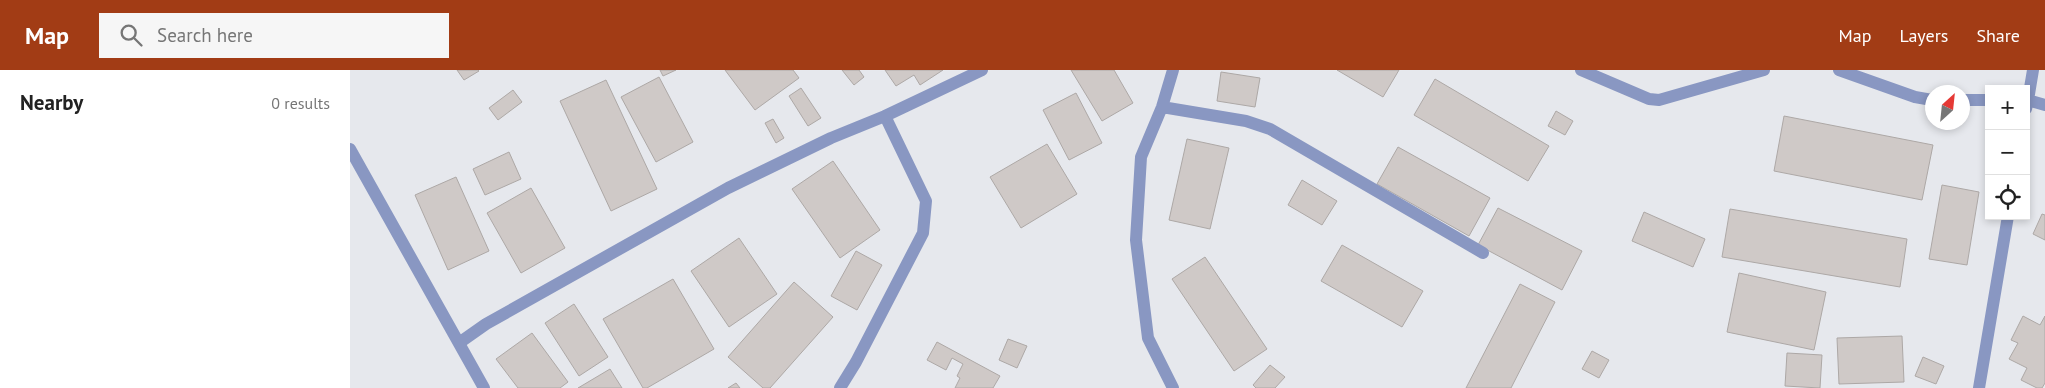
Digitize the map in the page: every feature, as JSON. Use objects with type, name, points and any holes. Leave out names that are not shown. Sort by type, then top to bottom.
[{"type":"street","points":[[459,343],[486,324],[720,193],[831,138],[886,116],[982,70]]},
{"type":"street","points":[[1173,70],[1162,106],[1141,157],[1136,240],[1148,338],[1173,388]]},
{"type":"street","points":[[1581,70],[1653,100],[1706,88],[1764,70]]},
{"type":"street","points":[[1839,70],[1925,99]]},
{"type":"street","points":[[2030,85],[2032,70]]},
{"type":"street","points":[[1970,100],[1985,100]]},
{"type":"street","points":[[2030,103],[2045,105]]},
{"type":"street","points":[[1162,106],[1246,121],[1270,129],[1483,253]]},
{"type":"street","points":[[840,388],[856,362],[923,233],[926,201],[886,116]]},
{"type":"street","points":[[350,149],[484,388]]},
{"type":"street","points":[[1979,388],[2007,220]]},
{"type":"building","points":[[457,70],[478,70],[479,71],[464,80]]},
{"type":"building","points":[[660,70],[676,70],[663,76]]},
{"type":"building","points":[[725,70],[793,70],[799,78],[755,110]]},
{"type":"building","points":[[842,70],[859,70],[864,77],[854,85]]},
{"type":"building","points":[[885,70],[943,70],[920,85],[914,75],[896,86]]},
{"type":"building","points":[[1071,70],[1114,70],[1133,103],[1102,121]]},
{"type":"building","points":[[1337,70],[1399,70],[1383,97]]},
{"type":"building","points":[[1221,72],[1260,78],[1255,107],[1217,101]]},
{"type":"building","points":[[659,77],[693,142],[656,162],[621,97]]},
{"type":"building","points":[[1435,79],[1549,146],[1528,181],[1414,115]]},
{"type":"building","points":[[606,80],[657,189],[611,211],[560,101]]},
{"type":"building","points":[[801,88],[821,118],[808,126],[789,96]]},
{"type":"building","points":[[513,90],[522,102],[498,120],[489,108]]},
{"type":"building","points":[[1076,93],[1102,143],[1069,160],[1043,110]]},
{"type":"building","points":[[1556,111],[1573,121],[1565,135],[1548,126]]},
{"type":"building","points":[[1784,116],[1933,145],[1922,200],[1774,171]]},
{"type":"building","points":[[773,119],[784,138],[776,143],[765,123]]},
{"type":"building","points":[[1187,139],[1229,148],[1210,229],[1169,220]]},
{"type":"building","points":[[1047,144],[1077,194],[1021,228],[990,177]]},
{"type":"building","points":[[1398,147],[1490,198],[1469,236],[1377,184]]},
{"type":"building","points":[[509,152],[521,179],[485,195],[473,169]]},
{"type":"building","points":[[833,161],[880,230],[840,258],[792,189]]},
{"type":"building","points":[[456,177],[489,251],[448,270],[415,195]]},
{"type":"building","points":[[1302,180],[1337,201],[1322,225],[1288,205]]},
{"type":"building","points":[[1942,185],[1979,192],[1967,265],[1929,259]]},
{"type":"building","points":[[531,188],[565,248],[521,273],[487,213]]},
{"type":"building","points":[[1498,208],[1582,251],[1562,290],[1478,245]]},
{"type":"building","points":[[1730,209],[1907,239],[1900,287],[1722,257]]},
{"type":"building","points":[[1644,212],[1705,239],[1693,267],[1632,241]]},
{"type":"building","points":[[2042,214],[2045,215],[2045,240],[2033,234]]},
{"type":"building","points":[[739,238],[777,294],[729,327],[691,271]]},
{"type":"building","points":[[1342,245],[1423,291],[1402,327],[1321,281]]},
{"type":"building","points":[[856,251],[882,265],[857,310],[831,296]]},
{"type":"building","points":[[1205,257],[1267,349],[1234,371],[1172,279]]},
{"type":"building","points":[[1739,273],[1826,292],[1814,350],[1727,332]]},
{"type":"building","points":[[673,279],[714,349],[647,388],[643,388],[603,319]]},
{"type":"building","points":[[794,282],[833,317],[770,388],[763,388],[728,357]]},
{"type":"building","points":[[1520,284],[1555,302],[1511,388],[1466,388]]},
{"type":"building","points":[[574,304],[608,357],[579,376],[545,323]]},
{"type":"building","points":[[2023,316],[2040,325],[2045,316],[2045,383],[2042,388],[2037,388],[2021,380],[2027,368],[2009,359],[2018,343],[2011,340]]},
{"type":"building","points":[[532,333],[568,382],[560,388],[518,388],[496,359]]},
{"type":"building","points":[[1902,336],[1904,382],[1839,384],[1837,338]]},
{"type":"building","points":[[1008,339],[1027,346],[1017,368],[999,360]]},
{"type":"building","points":[[937,342],[1000,376],[993,388],[955,388],[960,378],[957,376],[963,364],[952,358],[946,370],[927,360]]},
{"type":"building","points":[[1592,351],[1609,360],[1599,378],[1582,369]]},
{"type":"building","points":[[1787,353],[1822,355],[1820,388],[1785,386]]},
{"type":"building","points":[[1923,357],[1944,366],[1936,384],[1915,376]]},
{"type":"building","points":[[1270,365],[1285,377],[1275,388],[1256,388],[1253,385]]},
{"type":"building","points":[[610,369],[622,388],[578,388]]},
{"type":"building","points":[[736,383],[740,388],[728,388]]}]
